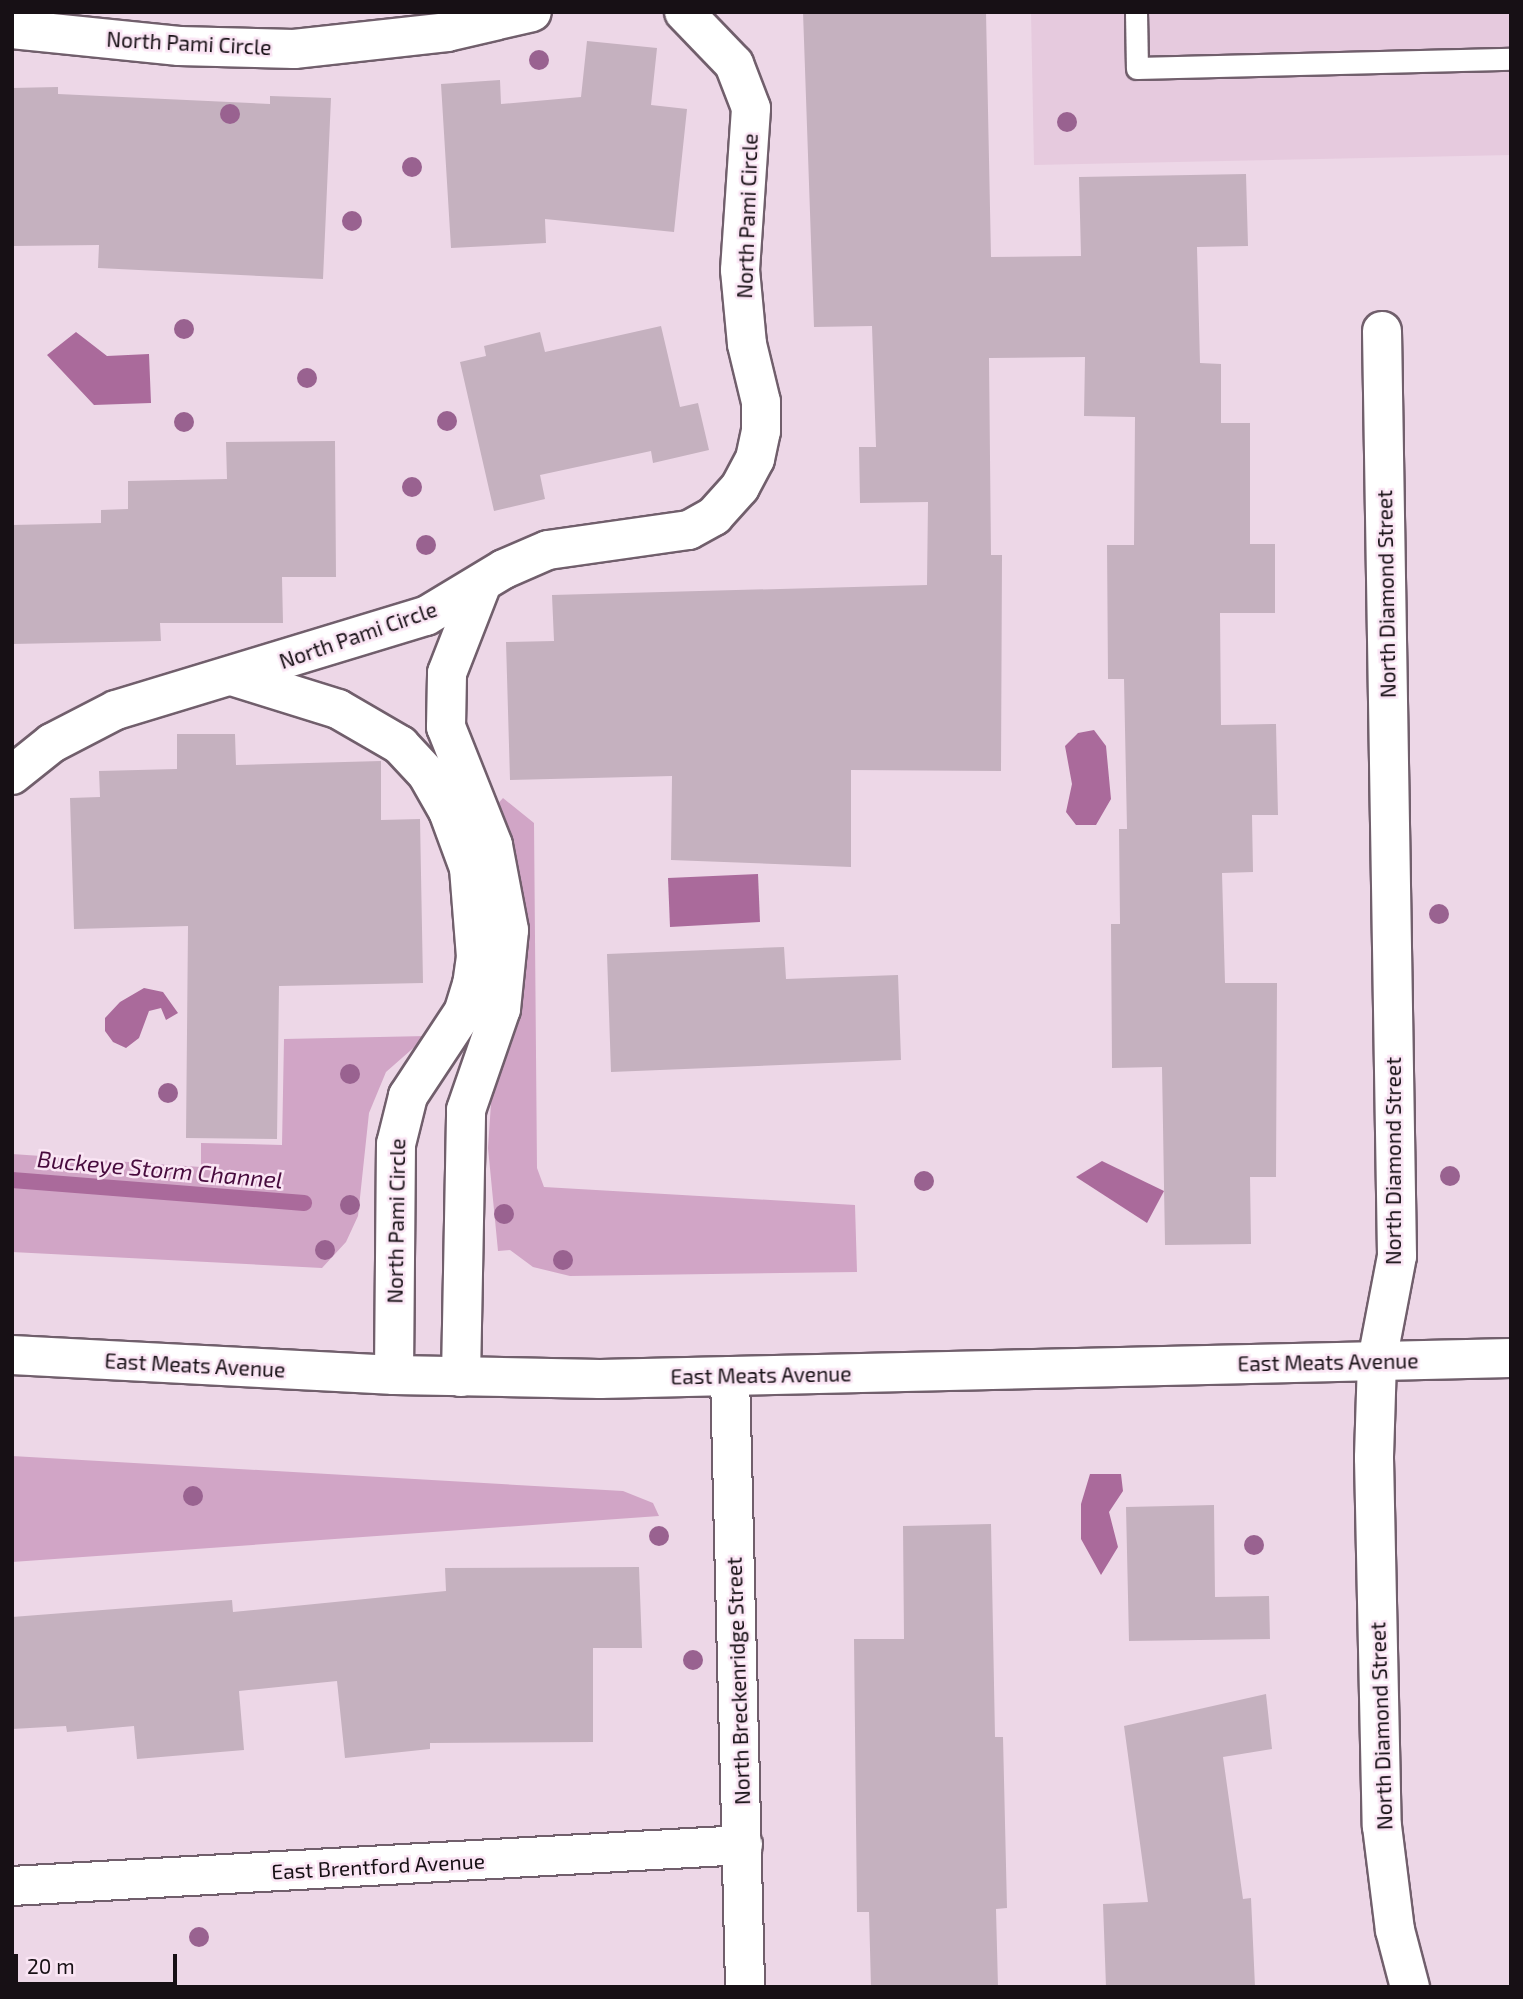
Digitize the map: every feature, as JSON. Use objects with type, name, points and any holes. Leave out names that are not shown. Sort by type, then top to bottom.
[{"type":"street","name":"North Pami Circle","points":[[12,29],[179,46],[294,49],[447,32],[532,12]]},
{"type":"street","name":"North Pami Circle","points":[[12,775],[85,724],[152,696],[232,676],[426,616],[481,586],[504,569],[548,550],[689,530],[714,516],[740,487],[755,459],[761,402],[747,344],[740,270],[751,108],[734,64],[684,12]]},
{"type":"street","name":"North Diamond Street","points":[[1382,331],[1397,1256],[1377,1361],[1374,1458],[1382,1826],[1395,1930],[1410,1987]]},
{"type":"street","name":"North Pami Circle","points":[[461,1377],[466,1110],[501,1009],[509,930],[493,845],[446,727],[447,673],[481,586]]},
{"type":"street","name":"North Pami Circle","points":[[232,676],[338,709],[400,745],[427,774],[449,811],[469,868],[476,957],[472,984],[464,1010],[408,1096],[396,1144],[394,1375]]},
{"type":"street","name":"East Meats Avenue","points":[[12,1355],[461,1377],[730,1376],[1511,1358]]},
{"type":"street","name":"North Breckenridge Street","points":[[730,1376],[745,1987]]},
{"type":"street","name":"East Brentford Avenue","points":[[12,1886],[743,1845]]},
{"type":"lane","points":[[1136,12],[1137,68],[1511,59]]},
{"type":"shaded area","points":[[1031,12],[1511,12],[1511,155],[1034,165]]},
{"type":"shaded area","points":[[76,332],[107,356],[149,354],[151,403],[94,405],[47,355]]},
{"type":"shaded area","points":[[1094,730],[1106,746],[1111,799],[1096,825],[1076,825],[1066,812],[1072,784],[1065,746],[1078,733]]},
{"type":"shaded area","points":[[503,798],[534,823],[537,1168],[544,1187],[855,1205],[857,1272],[570,1276],[533,1267],[510,1250],[498,1251],[488,1148],[491,1103],[516,1020],[495,807]]},
{"type":"shaded area","points":[[758,874],[760,922],[670,927],[668,878]]},
{"type":"shaded area","points":[[144,988],[163,992],[178,1013],[166,1020],[161,1008],[149,1011],[139,1038],[126,1048],[113,1042],[105,1031],[105,1018],[120,1002]]},
{"type":"shaded area","points":[[427,1036],[386,1072],[369,1113],[358,1216],[346,1242],[322,1268],[12,1252],[12,1154],[201,1167],[201,1143],[282,1145],[284,1039]]},
{"type":"shaded area","points":[[1102,1161],[1164,1191],[1147,1223],[1076,1177]]},
{"type":"shaded area","points":[[12,1456],[623,1491],[653,1503],[659,1516],[12,1562]]},
{"type":"shaded area","points":[[1090,1474],[1121,1474],[1123,1491],[1109,1512],[1118,1547],[1101,1575],[1081,1539],[1081,1504]]},
{"type":"building","points":[[803,12],[986,12],[991,257],[1081,256],[1079,177],[1246,174],[1248,246],[1197,247],[1200,363],[1221,364],[1221,423],[1250,423],[1250,544],[1275,544],[1275,613],[1220,613],[1221,725],[1276,724],[1278,815],[1252,815],[1253,872],[1222,873],[1225,983],[1277,983],[1276,1177],[1250,1177],[1251,1244],[1165,1245],[1162,1067],[1112,1068],[1111,924],[1120,924],[1119,829],[1127,829],[1124,679],[1108,679],[1107,545],[1134,545],[1135,417],[1084,416],[1085,357],[989,358],[991,555],[1002,555],[1001,771],[851,770],[851,867],[671,860],[672,776],[510,780],[506,642],[554,641],[552,595],[927,585],[928,502],[860,503],[859,447],[876,447],[872,326],[814,327]]},
{"type":"building","points":[[587,41],[657,48],[651,105],[687,109],[674,232],[545,219],[546,243],[451,248],[441,84],[500,80],[501,104],[581,97]]},
{"type":"building","points":[[58,87],[58,94],[270,104],[270,96],[331,98],[323,279],[98,268],[99,245],[12,246],[12,88]]},
{"type":"building","points":[[661,326],[680,407],[698,403],[709,450],[653,463],[651,451],[540,475],[545,499],[494,511],[460,362],[486,356],[484,346],[540,332],[545,352]]},
{"type":"building","points":[[335,441],[336,577],[282,577],[283,623],[160,623],[161,641],[12,644],[12,525],[101,523],[101,510],[128,509],[128,481],[227,479],[226,442]]},
{"type":"building","points":[[177,734],[235,734],[236,765],[381,761],[381,820],[420,819],[423,983],[279,986],[277,1139],[186,1138],[188,926],[74,929],[70,798],[100,797],[99,771],[177,769]]},
{"type":"building","points":[[784,947],[786,979],[898,975],[901,1060],[611,1072],[607,954]]},
{"type":"building","points":[[1214,1505],[1215,1597],[1269,1596],[1270,1639],[1129,1641],[1126,1507]]},
{"type":"building","points":[[991,1524],[995,1737],[1003,1737],[1007,1908],[996,1909],[998,1987],[871,1987],[869,1912],[857,1912],[854,1639],[904,1639],[903,1526]]},
{"type":"building","points":[[639,1567],[642,1648],[593,1648],[593,1742],[430,1743],[430,1749],[345,1758],[337,1681],[239,1691],[244,1750],[137,1759],[134,1726],[67,1732],[66,1726],[12,1729],[12,1617],[232,1600],[233,1612],[446,1591],[445,1568]]},
{"type":"building","points":[[1266,1694],[1272,1749],[1223,1757],[1243,1899],[1251,1898],[1255,1987],[1106,1987],[1103,1904],[1148,1902],[1124,1726]]},
{"type":"waterway","name":"Buckeye Storm Channel","points":[[12,1180],[304,1203]]}]
